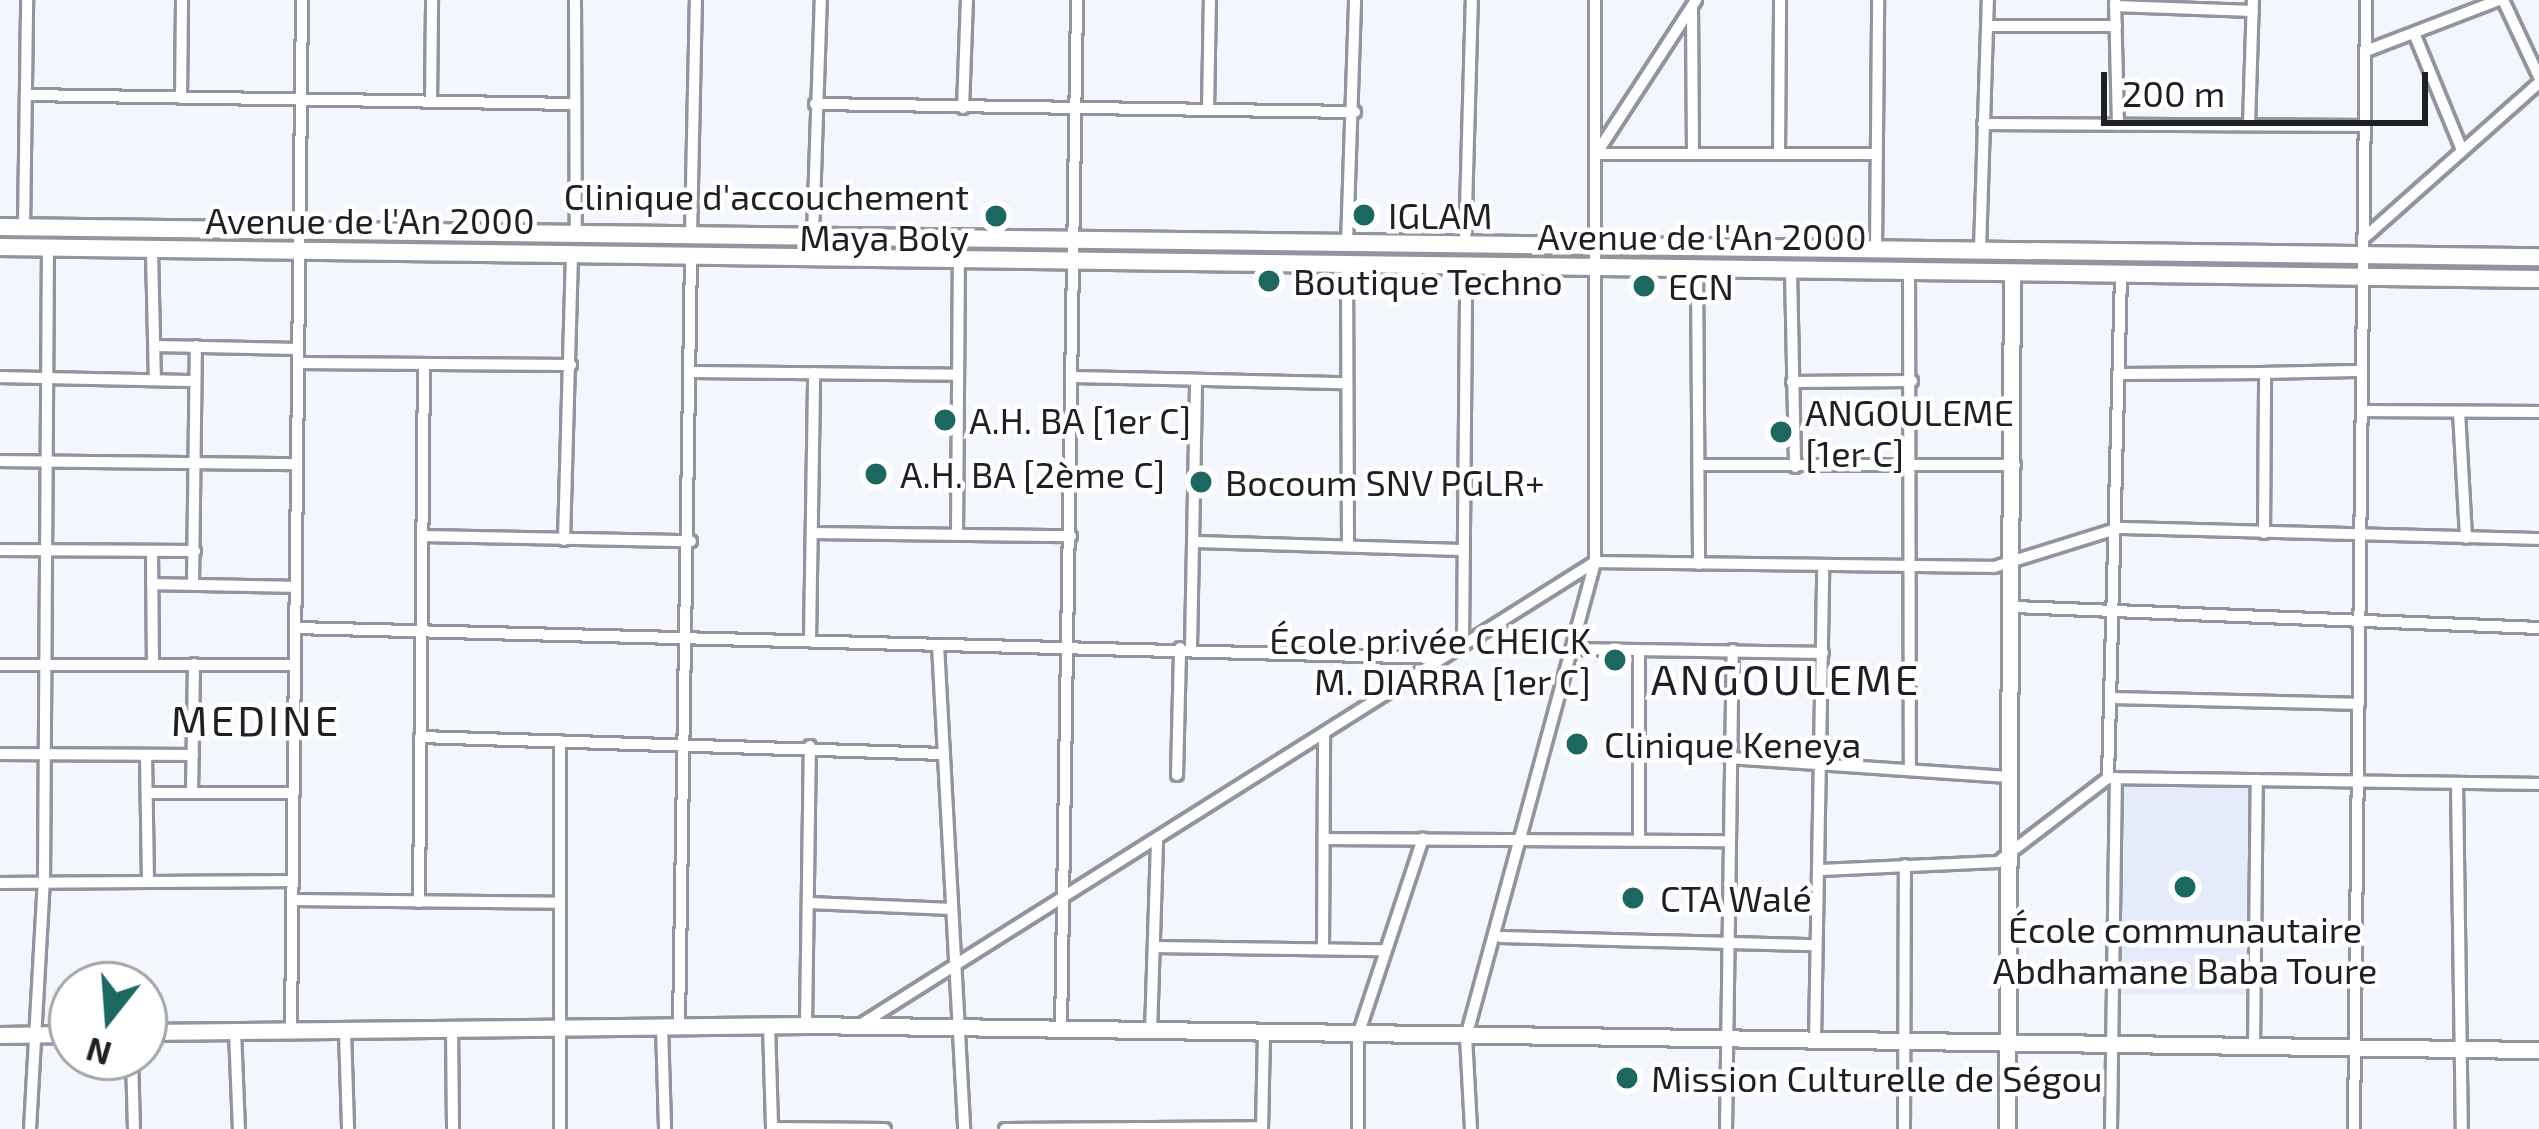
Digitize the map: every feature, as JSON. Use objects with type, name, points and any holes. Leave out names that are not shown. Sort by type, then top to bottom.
[{"type":"main road","name":"Avenue de l'An 2000","points":[[0,227],[1072,236],[1347,253],[1466,267],[2539,279]]},
{"type":"main road","name":"Avenue de l'An 2000","points":[[0,248],[1077,256],[1347,253],[1465,245],[2363,248],[2539,257]]},
{"type":"street","points":[[24,227],[26,0]]},
{"type":"street","points":[[181,98],[182,0]]},
{"type":"street","points":[[291,1030],[302,0]]},
{"type":"street","points":[[431,102],[432,0]]},
{"type":"street","points":[[575,0],[576,233]]},
{"type":"street","points":[[691,234],[696,0]]},
{"type":"street","points":[[813,235],[820,0]]},
{"type":"street","points":[[963,108],[968,0]]},
{"type":"street","points":[[1061,1032],[1077,256],[1072,236],[1077,0]]},
{"type":"street","points":[[1208,110],[1210,0]]},
{"type":"street","points":[[1348,545],[1345,383],[1355,112],[1354,0]]},
{"type":"street","points":[[1465,245],[1472,0]]},
{"type":"street","points":[[1471,1129],[1466,1037],[1501,937],[1577,649],[1595,562],[1595,0]]},
{"type":"street","points":[[1778,154],[1780,0]]},
{"type":"street","points":[[1876,249],[1878,0]]},
{"type":"street","points":[[1980,250],[1988,0]]},
{"type":"street","points":[[2354,1129],[2366,0]]},
{"type":"street","points":[[2363,248],[2539,80],[2501,0],[2366,51]]},
{"type":"street","points":[[1596,154],[1694,3]]},
{"type":"street","points":[[1693,154],[1694,3]]},
{"type":"street","points":[[2117,124],[2115,3],[2253,6],[2248,125]]},
{"type":"street","points":[[1988,26],[2116,26]]},
{"type":"street","points":[[2414,33],[2462,149]]},
{"type":"street","points":[[27,95],[574,104]]},
{"type":"street","points":[[815,104],[1355,112]]},
{"type":"street","points":[[1983,124],[2365,126]]},
{"type":"street","points":[[1596,154],[1875,154]]},
{"type":"street","points":[[30,1129],[28,1035],[44,883],[48,248]]},
{"type":"street","points":[[152,251],[155,380]]},
{"type":"street","points":[[564,540],[572,254]]},
{"type":"street","points":[[664,1129],[688,742],[691,256]]},
{"type":"street","points":[[957,534],[959,256]]},
{"type":"street","points":[[1463,645],[1466,267]]},
{"type":"street","points":[[1697,268],[1699,564]]},
{"type":"street","points":[[1909,269],[1910,765]]},
{"type":"street","points":[[1791,271],[1795,467]]},
{"type":"street","points":[[2006,1129],[2017,465],[2012,273]]},
{"type":"street","points":[[2111,1129],[2121,274]]},
{"type":"street","points":[[154,346],[424,366],[571,365]]},
{"type":"street","points":[[193,584],[196,346]]},
{"type":"street","points":[[419,902],[424,366]]},
{"type":"street","points":[[2120,374],[2362,371]]},
{"type":"street","points":[[693,372],[958,376]]},
{"type":"street","points":[[810,640],[814,373]]},
{"type":"street","points":[[2264,533],[2265,373]]},
{"type":"street","points":[[0,377],[195,381]]},
{"type":"street","points":[[1074,377],[1345,383]]},
{"type":"street","points":[[1177,775],[1194,542],[1196,380]]},
{"type":"street","points":[[1792,382],[1912,381]]},
{"type":"street","points":[[2362,412],[2539,412]]},
{"type":"street","points":[[2459,412],[2466,538]]},
{"type":"street","points":[[0,461],[297,464]]},
{"type":"street","points":[[1700,465],[2017,465]]},
{"type":"street","points":[[857,1027],[1595,562],[1910,568],[2014,558],[2119,528],[2539,539]]},
{"type":"street","points":[[812,533],[1071,536]]},
{"type":"street","points":[[423,536],[691,541]]},
{"type":"street","points":[[1194,542],[1464,550]]},
{"type":"street","points":[[0,550],[195,551]]},
{"type":"street","points":[[152,551],[153,664]]},
{"type":"street","points":[[1815,1041],[1823,567]]},
{"type":"street","points":[[152,584],[296,587]]},
{"type":"street","points":[[2014,608],[2539,628]]},
{"type":"street","points":[[295,628],[1444,658]]},
{"type":"street","points":[[938,645],[964,1129]]},
{"type":"street","points":[[1577,649],[1823,653]]},
{"type":"street","points":[[1726,1129],[1733,650]]},
{"type":"street","points":[[1639,651],[1639,839]]},
{"type":"street","points":[[192,793],[194,664]]},
{"type":"street","points":[[0,665],[295,664]]},
{"type":"street","points":[[2117,698],[2359,704]]},
{"type":"street","points":[[1323,949],[1324,733]]},
{"type":"street","points":[[420,737],[688,742],[944,754]]},
{"type":"street","points":[[560,741],[560,1129]]},
{"type":"street","points":[[806,1025],[810,746]]},
{"type":"street","points":[[0,754],[193,755]]},
{"type":"street","points":[[146,755],[148,882]]},
{"type":"street","points":[[1730,758],[1910,765],[2010,777]]},
{"type":"street","points":[[1820,870],[2009,857],[2112,778],[2539,784]]},
{"type":"street","points":[[2254,1046],[2257,780]]},
{"type":"street","points":[[2457,783],[2462,1129]]},
{"type":"street","points":[[147,793],[294,793]]},
{"type":"street","points":[[1358,1129],[1358,1035],[1382,950],[1423,838]]},
{"type":"street","points":[[1151,1033],[1156,839]]},
{"type":"street","points":[[1324,839],[1728,841]]},
{"type":"street","points":[[1904,1129],[1906,866]]},
{"type":"street","points":[[0,883],[293,881]]},
{"type":"street","points":[[292,900],[560,903]]},
{"type":"street","points":[[809,902],[952,909]]},
{"type":"street","points":[[1501,937],[1727,938],[1815,945]]},
{"type":"street","points":[[1154,947],[1382,950]]},
{"type":"street","points":[[769,1025],[772,1128],[885,1129]]},
{"type":"street","points":[[168,1032],[806,1025],[959,1033],[2539,1050]]},
{"type":"street","points":[[452,1029],[453,1129]]},
{"type":"street","points":[[236,1031],[239,1129]]},
{"type":"street","points":[[345,1031],[348,1129]]},
{"type":"street","points":[[1005,1129],[1262,1128],[1264,1034]]},
{"type":"street","points":[[0,1035],[48,1035]]},
{"type":"street","points":[[133,1081],[134,1129]]},
{"type":"shaded area","name":"École communautaire Abdhamane Baba Toure","points":[[2116,778],[2257,780],[2257,995],[2113,994]]},
{"type":"place","name":"IGLAM","points":[[1364,215]]},
{"type":"place","name":"Clinique d'accouchement Maya Boly","points":[[996,216]]},
{"type":"place","name":"Boutique Techno","points":[[1269,281]]},
{"type":"place","name":"ECN","points":[[1644,286]]},
{"type":"place","name":"A.H. BA [1er C]","points":[[945,420]]},
{"type":"place","name":"ANGOULEME [1er C]","points":[[1781,432]]},
{"type":"place","name":"A.H. BA [2ème C]","points":[[876,474]]},
{"type":"place","name":"Bocoum SNV PGLR+","points":[[1201,482]]},
{"type":"place","name":"École privée CHEICK M. DIARRA [1er C]","points":[[1615,660]]},
{"type":"place","name":"Clinique Keneya","points":[[1577,744]]},
{"type":"place","name":"École communautaire Abdhamane Baba Toure","points":[[2185,887]]},
{"type":"place","name":"CTA Walé","points":[[1633,898]]},
{"type":"place","name":"Mission Culturelle de Ségou","points":[[1627,1078]]},
{"type":"district","name":"ANGOULEME","points":[[1786,678]]},
{"type":"district","name":"MEDINE","points":[[256,719]]}]
